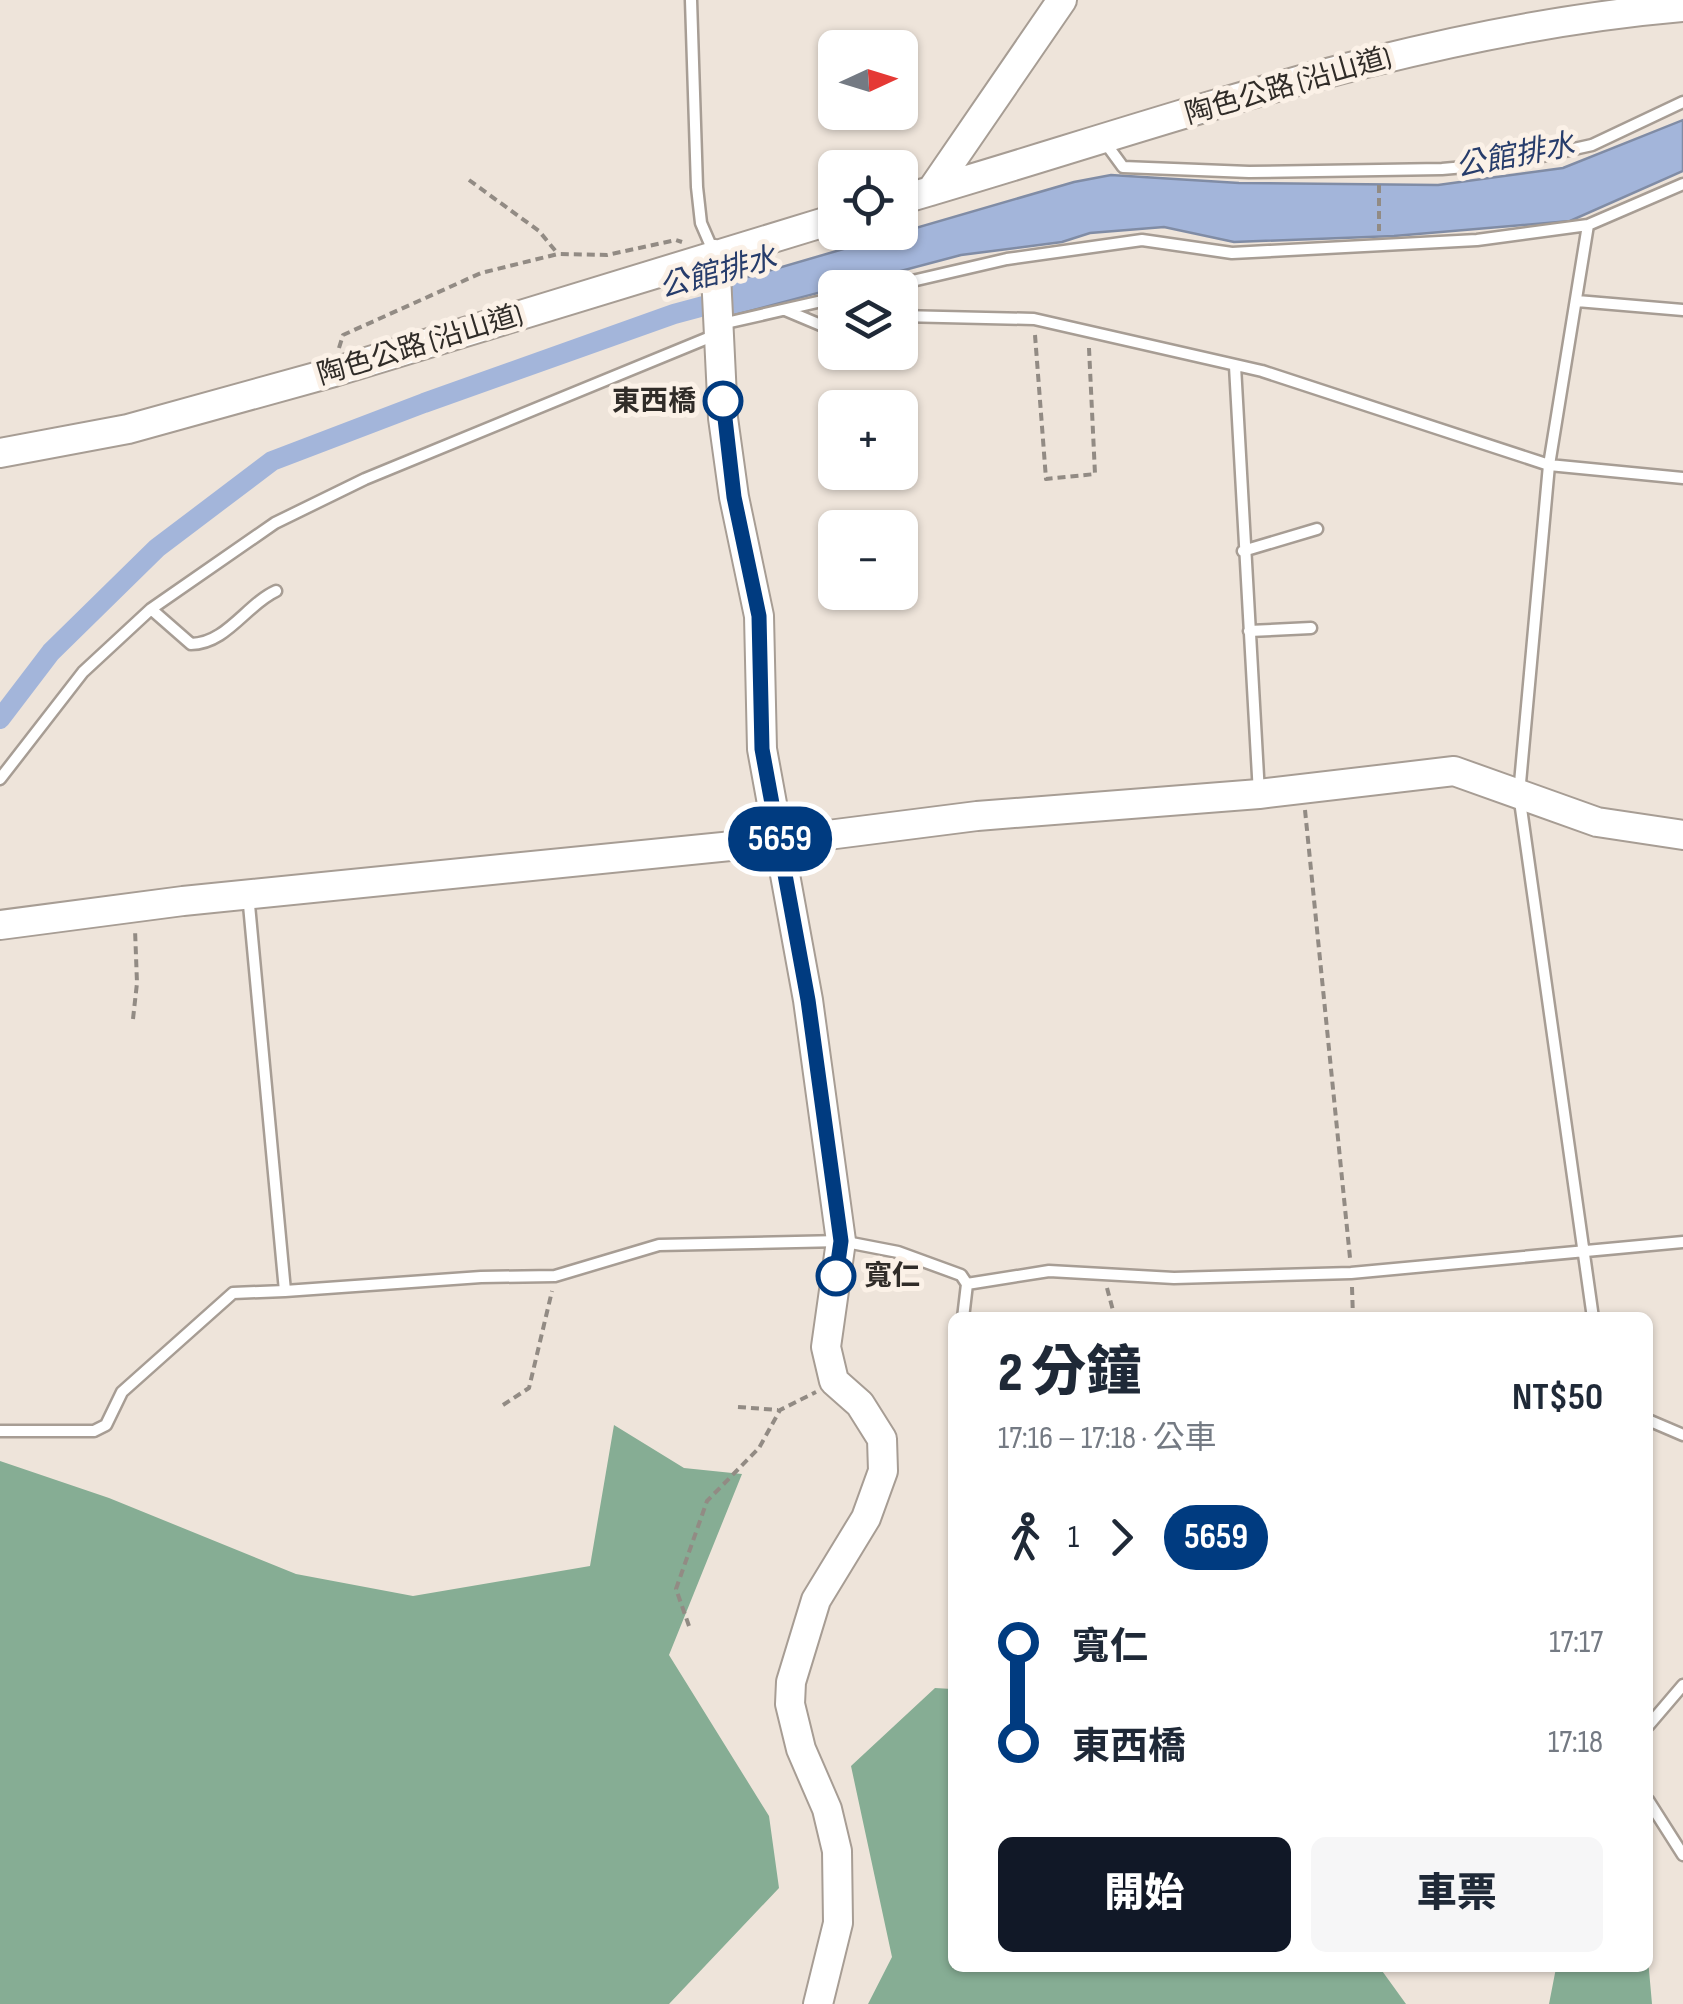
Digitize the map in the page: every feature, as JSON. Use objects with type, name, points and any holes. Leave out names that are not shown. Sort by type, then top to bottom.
[{"type":"street","points":[[930,192],[1062,0]]},
{"type":"street","name":"陶色公路 (沿山道)","points":[[918,195],[1291,82],[1485,34],[1683,7]]},
{"type":"street","name":"陶色公路 (沿山道)","points":[[0,453],[128,429],[716,268],[818,226]]},
{"type":"street","points":[[716,268],[723,418],[734,497],[759,616],[762,749],[808,1000],[841,1241],[826,1347],[834,1380],[860,1404],[882,1439],[883,1470],[866,1518],[816,1600],[791,1682],[790,1704],[801,1749],[828,1809],[837,1851],[838,1923],[818,2004]]},
{"type":"street","points":[[0,925],[248,894],[780,841],[977,816],[1258,794],[1454,771],[1598,822],[1683,835]]},
{"type":"lane","points":[[691,0],[696,187],[701,223],[716,268]]},
{"type":"lane","points":[[1103,140],[1123,167],[1249,172],[1511,163],[1592,146],[1683,102]]},
{"type":"lane","points":[[918,280],[1008,259],[1142,240],[1232,253],[1476,240],[1588,225],[1683,184]]},
{"type":"lane","points":[[1588,225],[1548,465],[1519,794],[1591,1312]]},
{"type":"lane","points":[[1578,301],[1683,310]]},
{"type":"lane","points":[[0,779],[83,672],[151,609],[275,523],[364,479],[720,334],[726,323],[818,302]]},
{"type":"lane","points":[[784,310],[818,324]]},
{"type":"lane","points":[[918,316],[1034,319],[1262,371],[1548,465],[1683,478]]},
{"type":"lane","points":[[1235,366],[1258,794]]},
{"type":"lane","points":[[1243,551],[1317,530]]},
{"type":"lane","points":[[151,609],[191,644],[202,644],[238,622],[261,598],[276,591]]},
{"type":"lane","points":[[1249,631],[1311,628]]},
{"type":"lane","points":[[248,894],[285,1291]]},
{"type":"lane","points":[[0,1431],[72,1433],[94,1431],[106,1425],[122,1392],[232,1294],[480,1277],[555,1276],[659,1245],[841,1241],[898,1252],[961,1276],[967,1284],[964,1312]]},
{"type":"lane","points":[[967,1284],[1050,1271],[1174,1278],[1351,1273],[1683,1242]]},
{"type":"lane","points":[[1653,1422],[1683,1435]]},
{"type":"lane","points":[[1653,1720],[1683,1685]]},
{"type":"lane","points":[[1653,1808],[1683,1856]]},
{"type":"path","points":[[1378,170],[1379,247]]},
{"type":"path","points":[[469,180],[539,230],[558,254]]},
{"type":"path","points":[[334,372],[342,335],[481,273],[558,254],[606,255],[676,240],[716,268]]},
{"type":"path","points":[[1034,319],[1046,479],[1095,474],[1088,333]]},
{"type":"path","points":[[1302,788],[1354,1312]]},
{"type":"path","points":[[132,1019],[138,982],[134,908]]},
{"type":"path","points":[[1104,1274],[1114,1312]]},
{"type":"path","points":[[503,1405],[529,1388],[555,1276]]},
{"type":"path","points":[[738,1408],[780,1410],[834,1380]]},
{"type":"path","points":[[689,1626],[676,1589],[707,1501],[760,1448],[780,1410]]},
{"type":"green space","points":[[614,1425],[684,1468],[742,1474],[669,1655],[769,1816],[779,1888],[669,2004],[0,2004],[0,1461],[109,1498],[296,1574],[413,1596],[590,1566]]},
{"type":"green space","points":[[935,1688],[948,1689],[948,1972],[1383,1972],[1406,2004],[868,2004],[892,1957],[851,1766]]},
{"type":"green space","points":[[1555,1972],[1649,1972],[1652,2004],[1549,2004]]},
{"type":"water","points":[[1683,120],[1683,171],[1570,221],[1394,236],[1234,242],[1164,227],[1090,233],[1062,242],[961,255],[904,270],[818,270],[818,293],[731,316],[730,282],[840,250],[918,250],[918,227],[1111,175],[1239,183],[1438,185],[1563,168]]},
{"type":"waterway","name":"公館排水","points":[[0,719],[51,652],[157,548],[272,461],[674,314],[730,299]]},
{"type":"bus line","name":"5659","points":[[723,401],[734,497],[759,616],[762,749],[808,1000],[841,1241],[836,1276]]},
{"type":"place","name":"東西橋","points":[[723,401]]},
{"type":"place","name":"寬仁","points":[[836,1276]]}]
